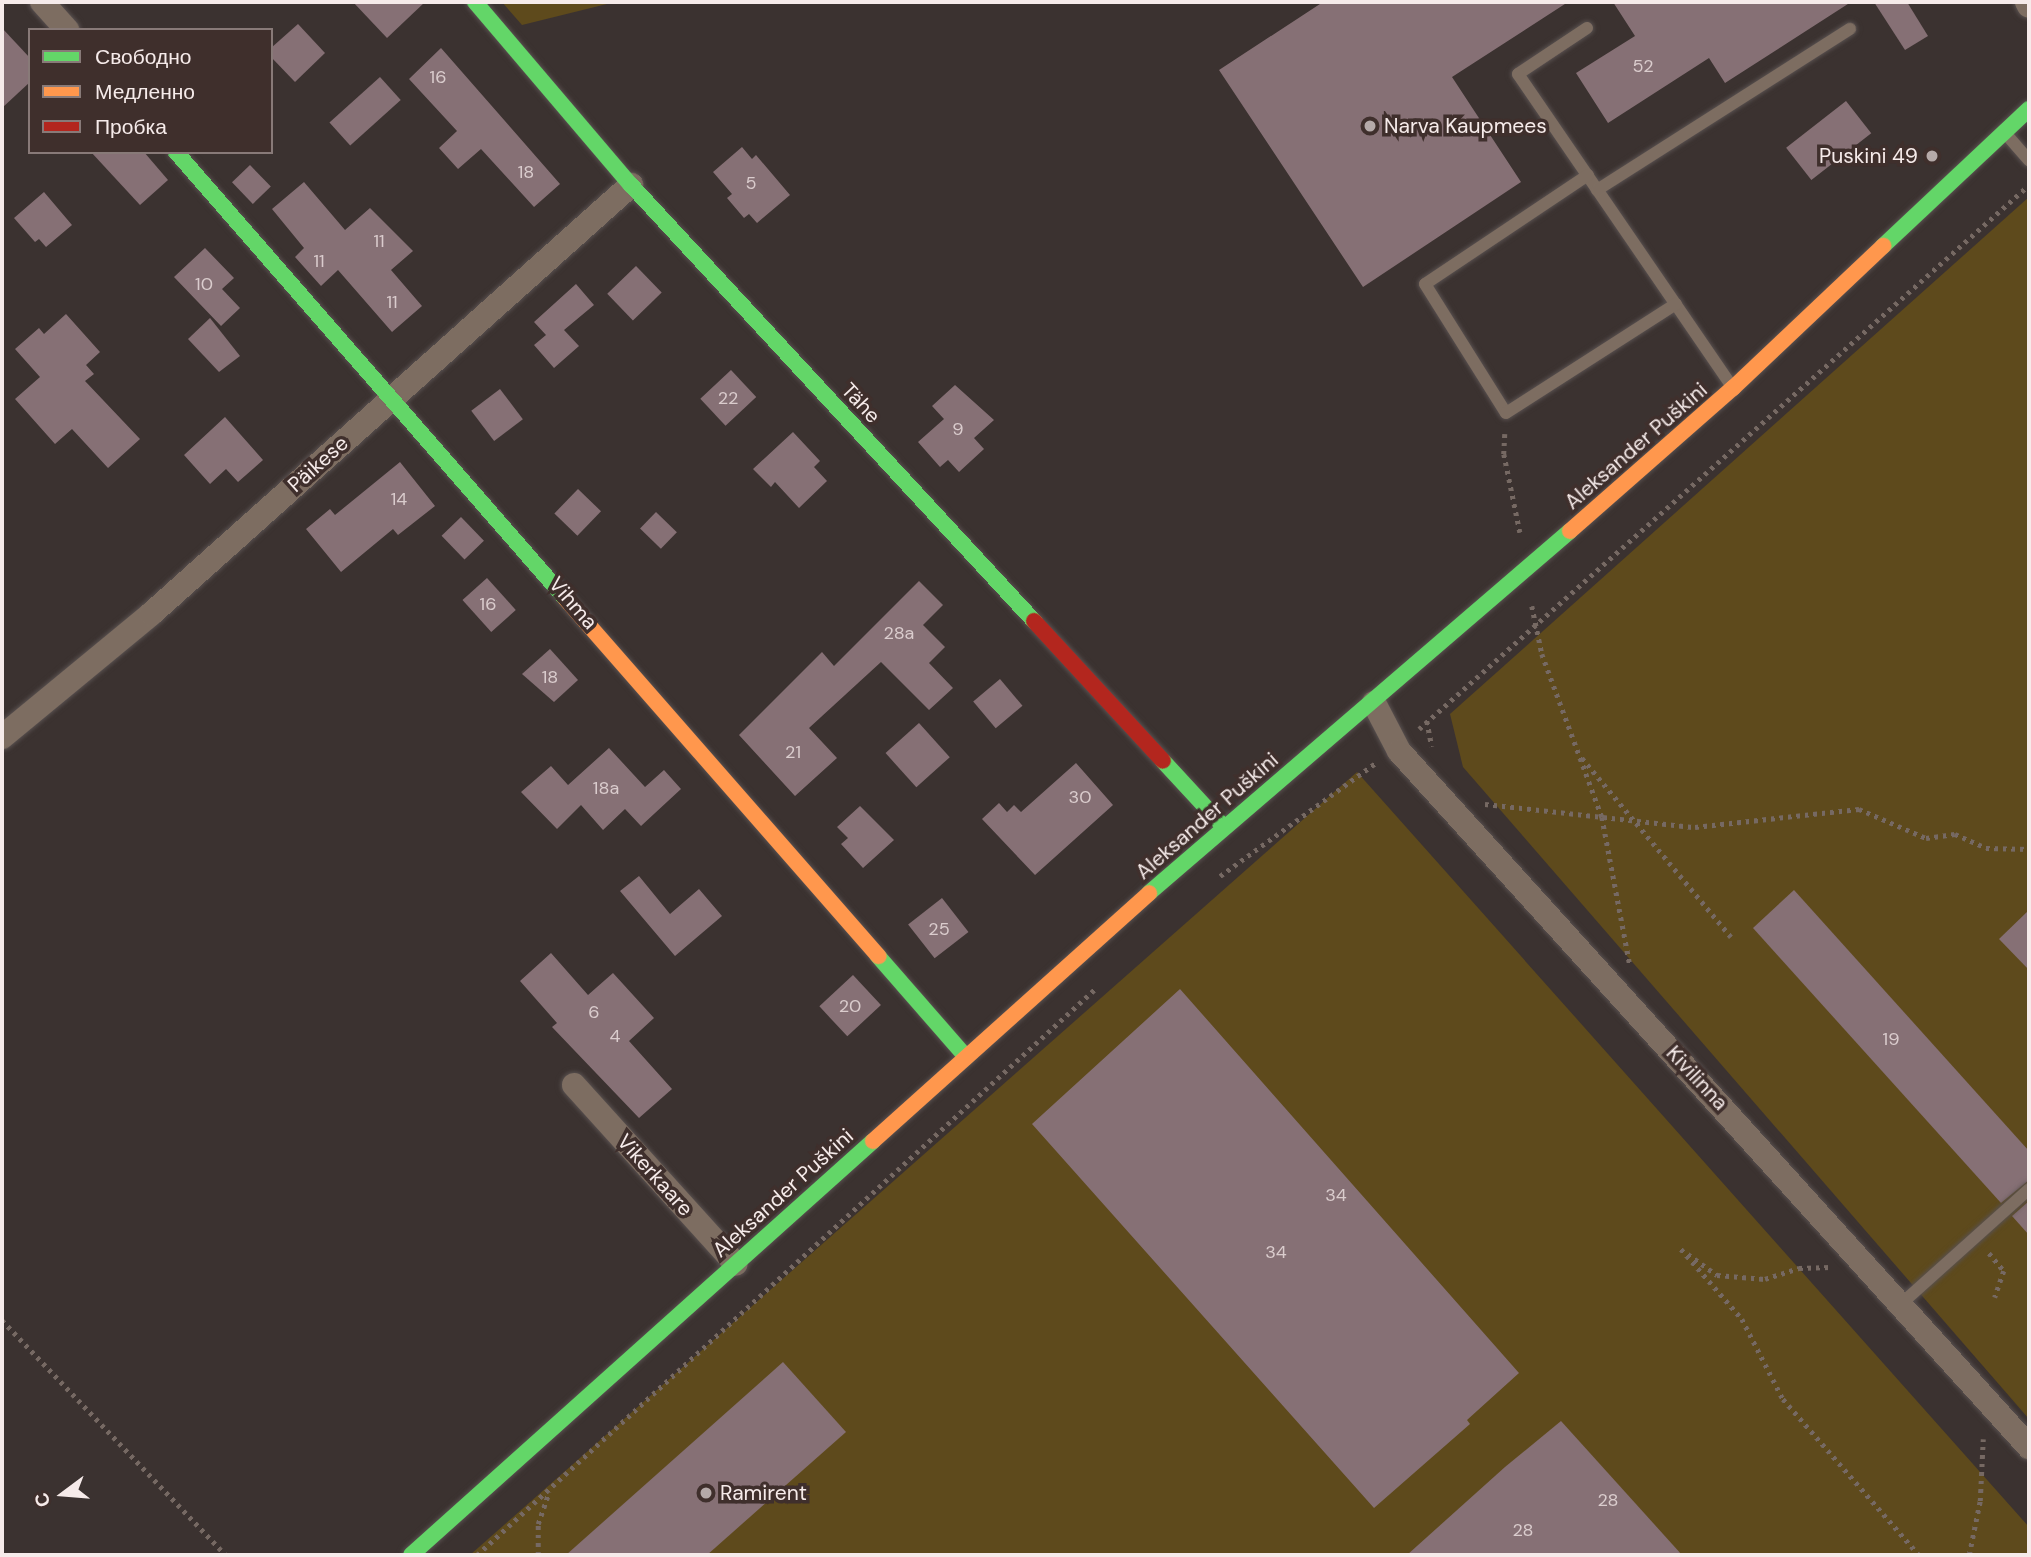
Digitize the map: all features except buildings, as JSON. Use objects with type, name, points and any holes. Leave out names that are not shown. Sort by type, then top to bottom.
[{"type":"street","points":[[42,2],[65,28]]},
{"type":"street","name":"Tähe","points":[[475,2],[631,185],[1223,826]]},
{"type":"street","name":"Aleksander Puškini","points":[[411,1555],[430,1549],[736,1264],[1223,826],[1374,703],[1734,388],[2029,109]]},
{"type":"street","name":"Vihma","points":[[178,154],[393,396],[966,1057]]},
{"type":"street","name":"Päikese","points":[[2,737],[151,614],[631,185]]},
{"type":"street","name":"Kivilinna","points":[[1374,703],[1399,751],[2029,1447]]},
{"type":"street","name":"Vikerkaare","points":[[574,1085],[736,1264]]},
{"type":"lane","points":[[1587,27],[1518,74],[1734,388]]},
{"type":"lane","points":[[1597,190],[1850,29]]},
{"type":"lane","points":[[2005,133],[2029,160]]},
{"type":"lane","points":[[1588,176],[1425,284],[1506,413],[1676,304]]},
{"type":"lane","points":[[1901,1304],[2029,1189]]},
{"type":"path","points":[[1210,885],[1357,772],[1399,751],[1427,721],[2029,185]]},
{"type":"path","points":[[1506,413],[1504,454],[1527,569],[1535,625],[1602,817],[1631,972]]},
{"type":"path","points":[[1579,754],[1731,937]]},
{"type":"path","points":[[1482,804],[1695,827],[1859,809],[1926,838],[1955,835],[1986,848],[2029,849]]},
{"type":"path","points":[[477,1555],[1100,984]]},
{"type":"path","points":[[1976,1236],[2004,1271],[1996,1297]]},
{"type":"path","points":[[1832,1267],[1799,1268],[1765,1279],[1717,1275],[1681,1249],[1742,1318],[1783,1399],[1919,1555]]},
{"type":"path","points":[[2,1320],[226,1555]]},
{"type":"path","points":[[1969,1555],[1980,1501],[1983,1434]]},
{"type":"path","points":[[538,1555],[538,1524],[550,1489]]},
{"type":"shaded area","points":[[502,2],[615,2],[522,25]]},
{"type":"shaded area","points":[[2029,197],[2029,1419],[1463,767],[1450,714]]},
{"type":"shaded area","points":[[1357,772],[2029,1527],[2029,1555],[470,1555]]},
{"type":"traffic: fast","points":[[475,2],[631,185],[1034,621]]},
{"type":"traffic: fast","points":[[1883,246],[2029,109]]},
{"type":"traffic: fast","points":[[178,154],[565,598]]},
{"type":"traffic: fast","points":[[1149,893],[1570,531]]},
{"type":"traffic: fast","points":[[1163,761],[1223,826]]},
{"type":"traffic: fast","points":[[878,956],[966,1057]]},
{"type":"traffic: fast","points":[[411,1555],[873,1141]]},
{"type":"traffic: slow","points":[[1570,531],[1733,388],[1883,246]]},
{"type":"traffic: slow","points":[[565,598],[878,956]]},
{"type":"traffic: slow","points":[[873,1141],[1149,893]]},
{"type":"traffic: jam","points":[[1034,621],[1163,761]]},
{"type":"place","name":"Narva Kaupmees","points":[[1370,126]]},
{"type":"place","name":"Puskini 49","points":[[1932,156]]},
{"type":"place","name":"Ramirent","points":[[706,1493]]}]
